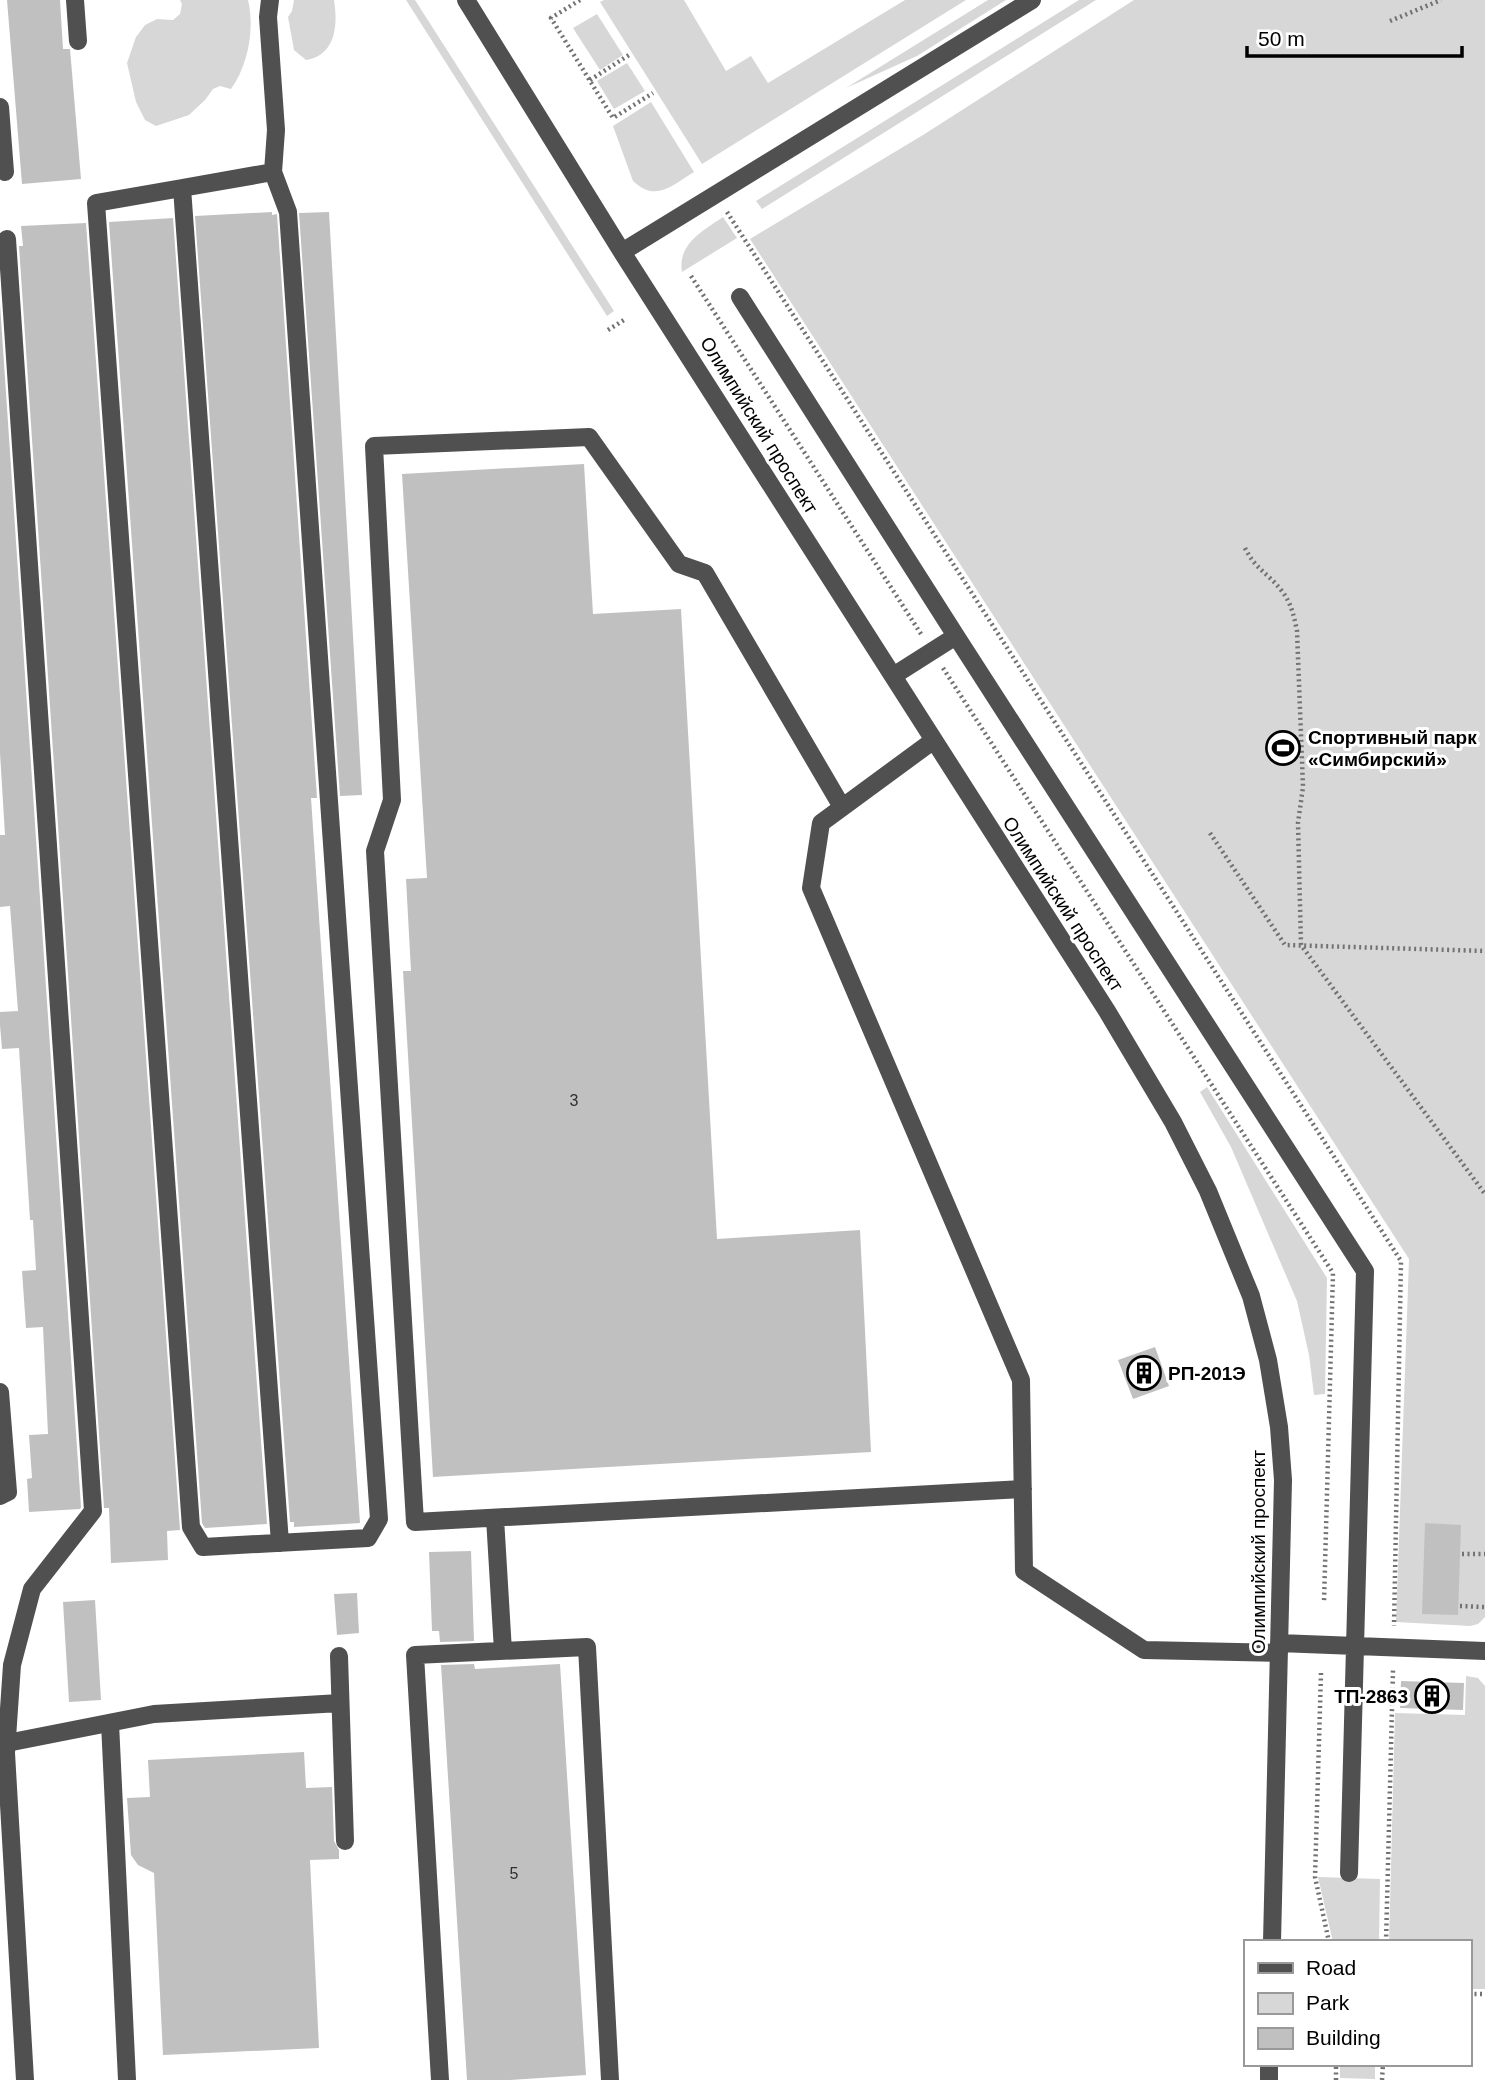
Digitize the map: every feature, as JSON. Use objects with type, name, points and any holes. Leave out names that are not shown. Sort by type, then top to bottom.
[{"type":"street","points":[[75,0],[78,41]]},
{"type":"street","points":[[270,0],[268,17],[276,130],[273,172],[288,212],[379,1519],[368,1538],[203,1546],[191,1527],[96,203],[273,172]]},
{"type":"street","name":"Олимпийский проспект","points":[[466,0],[622,252],[1107,1011],[1173,1122],[1208,1191],[1251,1296],[1268,1360],[1280,1440],[1283,1480],[1272,1940]]},
{"type":"street","points":[[622,252],[1032,0]]},
{"type":"street","points":[[0,107],[5,172]]},
{"type":"street","points":[[182,188],[281,1543]]},
{"type":"street","points":[[7,239],[93,1511],[32,1589],[12,1665],[4,1738],[25,2080]]},
{"type":"street","points":[[740,297],[1365,1271],[1349,1873]]},
{"type":"street","points":[[842,807],[705,573],[679,564],[589,437],[374,446],[392,800],[375,851],[415,1522],[1023,1489]]},
{"type":"street","points":[[893,676],[956,636]]},
{"type":"street","points":[[934,740],[821,823],[811,888],[1021,1381],[1024,1571],[1144,1650],[1355,1646],[1485,1651]]},
{"type":"street","points":[[0,1392],[8,1492],[0,1496]]},
{"type":"street","points":[[495,1518],[503,1651]]},
{"type":"street","points":[[440,2080],[415,1655],[586,1647],[610,2080]]},
{"type":"street","points":[[339,1656],[345,1840]]},
{"type":"street","points":[[4,1738],[154,1714],[340,1703]]},
{"type":"street","points":[[110,1723],[127,2080]]},
{"type":"path","points":[[580,0],[551,18],[613,118],[653,93]]},
{"type":"path","points":[[1390,21],[1441,0]]},
{"type":"path","points":[[590,80],[629,55]]},
{"type":"path","points":[[716,194],[1401,1261],[1386,1940]]},
{"type":"path","points":[[691,276],[1333,1273],[1324,1603]]},
{"type":"path","points":[[608,330],[624,320]]},
{"type":"path","points":[[1245,548],[1252,562],[1282,591],[1292,609],[1297,631],[1303,787],[1298,823],[1301,945],[1485,1194]]},
{"type":"path","points":[[1210,833],[1284,945],[1485,951]]},
{"type":"path","points":[[1462,1554],[1485,1555]]},
{"type":"path","points":[[1460,1606],[1485,1607]]},
{"type":"path","points":[[1321,1673],[1315,1877],[1329,1940]]},
{"type":"green space","points":[[180,0],[248,0],[251,23],[246,58],[231,89],[220,86],[213,89],[189,115],[156,126],[145,120],[136,102],[127,63],[136,37],[145,25],[157,19],[173,20],[180,14]]},
{"type":"green space","points":[[294,0],[334,0],[336,19],[333,38],[324,52],[306,60],[294,50],[288,17]]},
{"type":"green space","points":[[406,0],[415,0],[614,311],[607,316]]},
{"type":"green space","points":[[684,0],[726,71],[751,56],[768,83],[905,0],[966,0],[702,164],[600,2]]},
{"type":"green space","points":[[988,0],[1006,0],[917,56],[846,88]]},
{"type":"green space","points":[[1079,0],[1096,0],[762,209],[756,201]]},
{"type":"green space","name":"Спортивный парк «Симбирский»","points":[[1134,0],[1485,0],[1485,1617],[1478,1624],[1470,1626],[1396,1622],[1409,1259],[750,239],[923,135]]},
{"type":"green space","points":[[597,14],[623,55],[600,70],[573,28]]},
{"type":"green space","points":[[627,63],[645,91],[614,109],[597,81]]},
{"type":"green space","points":[[651,102],[694,172],[664,190],[657,191],[649,191],[633,181],[613,126]]},
{"type":"green space","points":[[723,217],[737,238],[682,272],[684,253],[688,246],[700,233]]},
{"type":"green space","points":[[1207,1087],[1327,1278],[1325,1394],[1314,1395],[1309,1355],[1297,1301],[1231,1147],[1200,1092]]},
{"type":"green space","points":[[1466,1676],[1478,1678],[1485,1686],[1485,1989],[1471,1989],[1471,1940],[1389,1940],[1395,1713],[1465,1715]]},
{"type":"green space","points":[[1318,1877],[1380,1879],[1379,1940],[1333,1940]]},
{"type":"green space","points":[[1340,2066],[1375,2066],[1375,2079],[1340,2078]]},
{"type":"building","points":[[7,0],[60,0],[63,49],[70,49],[81,179],[22,184]]},
{"type":"building","points":[[272,212],[272,215],[277,214],[317,798],[311,798],[360,1523],[294,1527],[294,1522],[290,1522],[195,216]]},
{"type":"building","points":[[329,212],[362,795],[340,796],[299,213]]},
{"type":"building","points":[[173,218],[267,1524],[205,1528],[202,1523],[109,222]]},
{"type":"building","points":[[86,223],[180,1530],[167,1531],[168,1560],[111,1563],[109,1508],[104,1508],[19,246],[23,246],[21,226]]},
{"type":"building","points":[[0,304],[81,1507],[29,1512],[27,1479],[32,1478],[29,1435],[48,1434],[43,1327],[26,1328],[22,1271],[36,1270],[33,1220],[30,1220],[19,1048],[2,1049],[0,1025],[0,1012],[18,1011],[10,906],[0,907],[0,835],[5,835],[0,753]]},
{"type":"building","points":[[584,464],[593,614],[681,609],[717,1239],[860,1230],[871,1452],[433,1477],[403,971],[411,971],[406,879],[427,878],[402,474]]},
{"type":"building","name":"РП-201Э","points":[[1155,1347],[1169,1386],[1133,1399],[1118,1360]]},
{"type":"building","points":[[1425,1523],[1461,1525],[1458,1615],[1422,1614]]},
{"type":"building","points":[[471,1551],[474,1641],[440,1642],[439,1631],[432,1631],[429,1552]]},
{"type":"building","points":[[357,1593],[359,1633],[337,1635],[334,1594]]},
{"type":"building","points":[[95,1600],[101,1700],[69,1702],[63,1602]]},
{"type":"building","points":[[474,1664],[475,1669],[560,1664],[586,2075],[467,2080],[441,1665]]},
{"type":"building","name":"ТП-2863","points":[[1401,1681],[1464,1683],[1463,1710],[1400,1708]]},
{"type":"building","points":[[304,1752],[306,1788],[332,1787],[334,1841],[339,1850],[339,1859],[310,1860],[319,2048],[163,2055],[154,1873],[138,1865],[131,1855],[127,1798],[150,1797],[148,1760]]},
{"type":"place","name":"Спортивный парк «Симбирский»","points":[[1283,748]]},
{"type":"place","name":"РП-201Э","points":[[1144,1373]]},
{"type":"place","name":"ТП-2863","points":[[1432,1696]]}]
